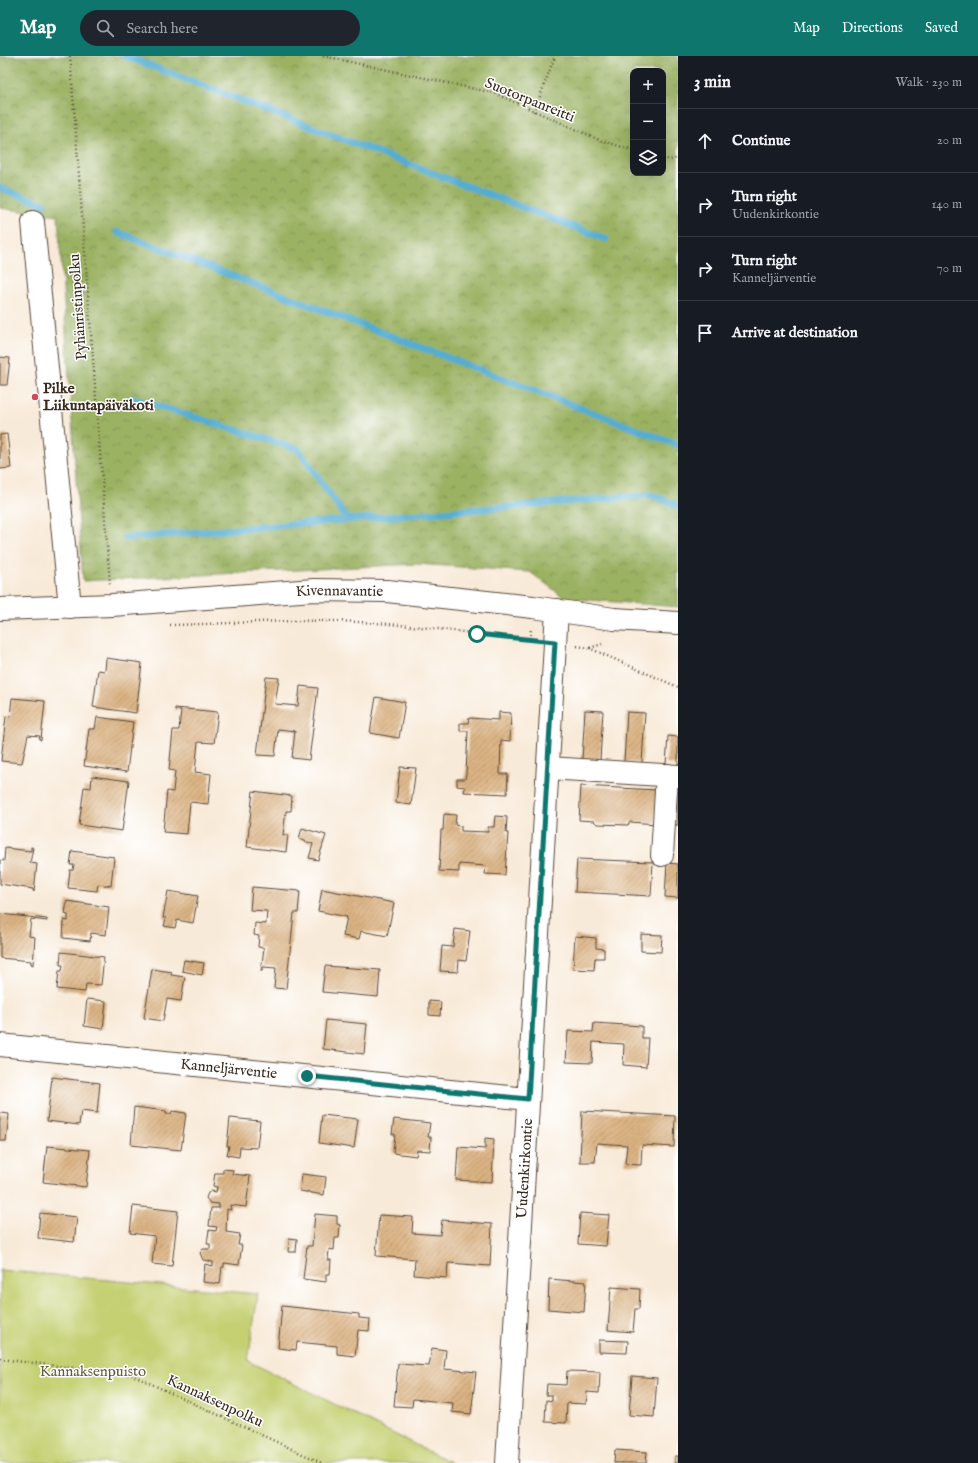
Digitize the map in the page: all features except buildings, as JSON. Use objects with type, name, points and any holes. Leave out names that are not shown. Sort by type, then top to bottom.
[{"type":"street","points":[[33,222],[70,607]]},
{"type":"street","name":"Kivennavantie","points":[[0,609],[112,605],[334,589],[387,591],[557,610],[614,619],[678,623]]},
{"type":"street","name":"Uudenkirkontie","points":[[507,1463],[557,610]]},
{"type":"street","points":[[548,768],[672,776],[662,855]]},
{"type":"street","name":"Kanneljärventie","points":[[0,1045],[528,1099]]},
{"type":"path","name":"Pyhänristinpolku","points":[[70,56],[110,580]]},
{"type":"path","name":"Suotorpanreitti","points":[[323,56],[494,93],[602,141],[630,149]]},
{"type":"path","points":[[534,112],[555,56]]},
{"type":"path","points":[[666,159],[670,160],[678,158]]},
{"type":"path","points":[[163,625],[330,621],[416,626],[555,642],[589,648],[678,687]]},
{"type":"path","points":[[589,648],[602,644]]},
{"type":"path","name":"Kannaksenpolku","points":[[0,1359],[132,1375],[322,1463]]},
{"type":"green space","points":[[0,56],[678,56],[678,607],[565,598],[530,572],[417,564],[83,581],[58,216],[0,208]]},
{"type":"green space","name":"Kannaksenpuisto","points":[[0,1270],[258,1294],[248,1361],[452,1463],[0,1463]]},
{"type":"waterway","points":[[125,56],[606,239]]},
{"type":"waterway","points":[[0,188],[44,204]]},
{"type":"waterway","points":[[117,232],[678,445]]},
{"type":"waterway","points":[[132,398],[298,449],[348,520]]},
{"type":"waterway","points":[[125,538],[651,495],[678,506]]},
{"type":"place","name":"Pilke Liikuntapäiväkoti","points":[[35,397]]},
{"type":"route","points":[[307,1076],[528,1099],[555,642],[477,634]]}]
